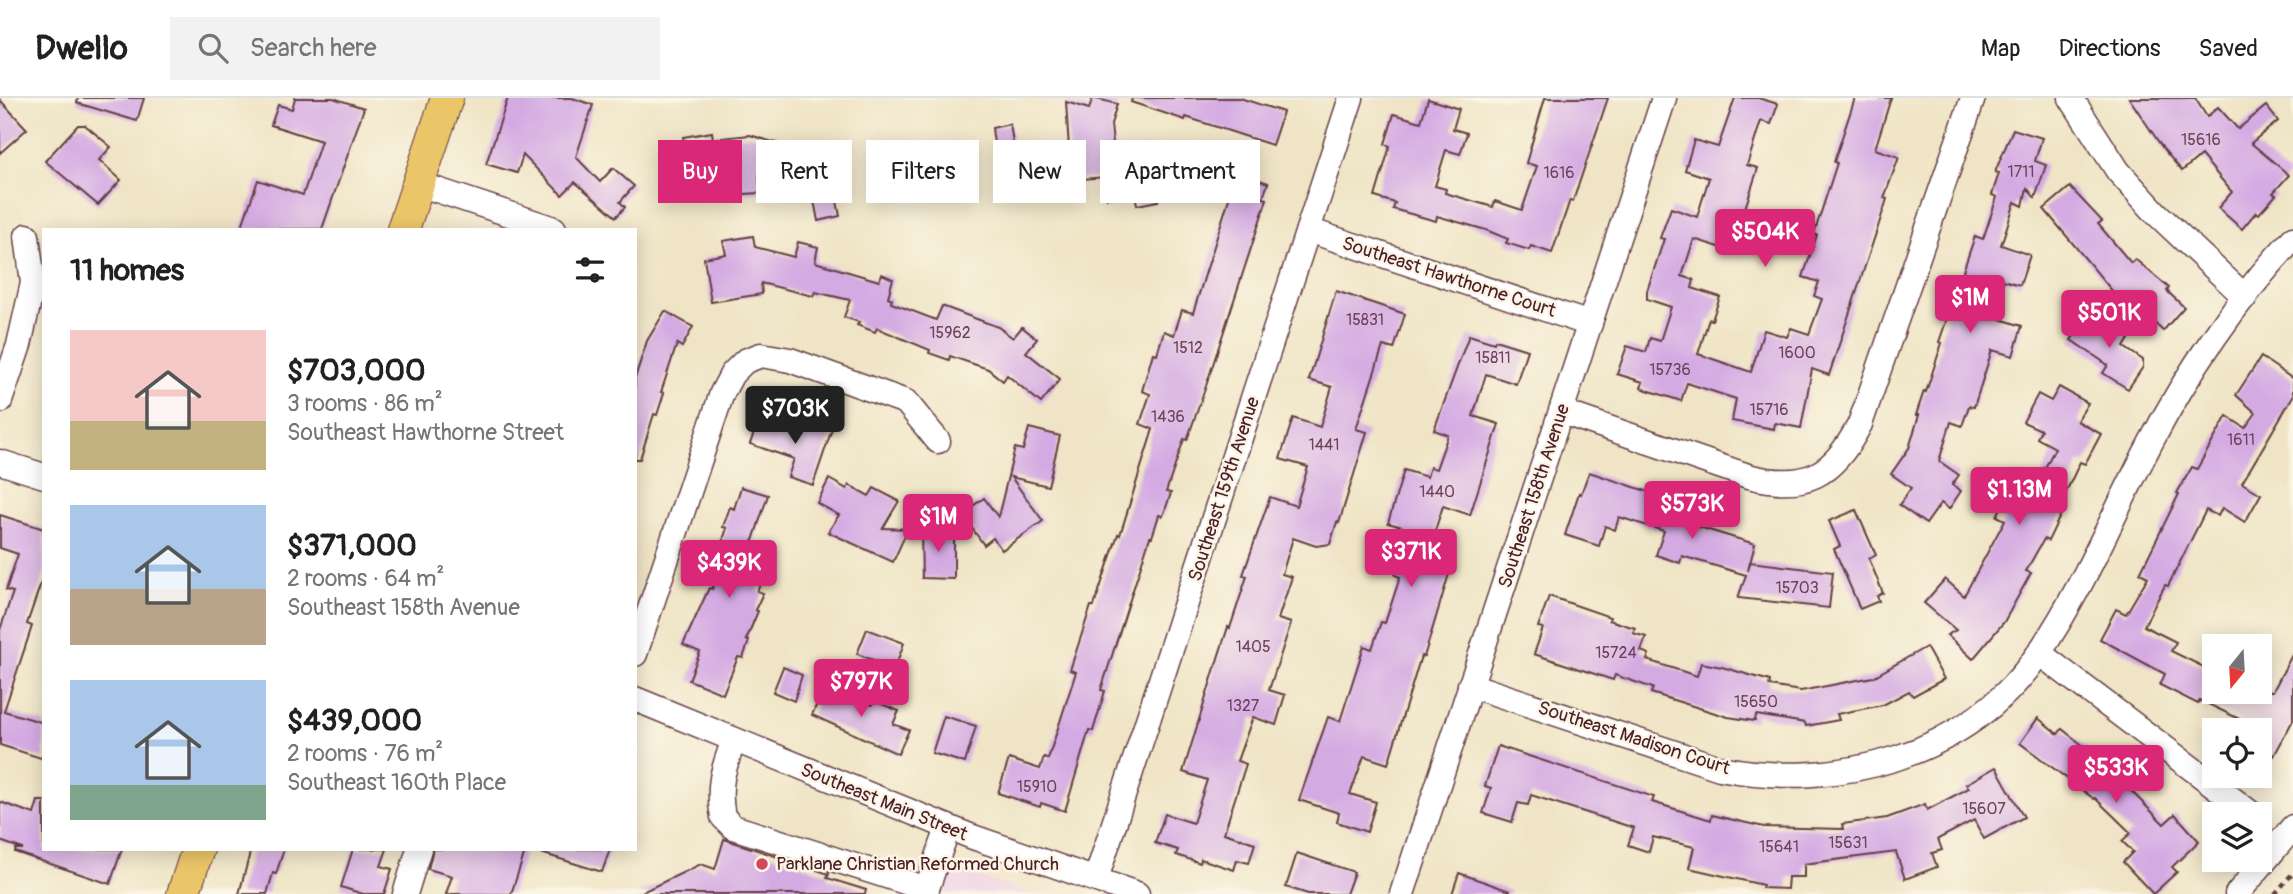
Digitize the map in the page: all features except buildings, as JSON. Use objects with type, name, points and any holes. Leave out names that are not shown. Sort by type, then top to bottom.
[{"type":"main road","points":[[403,228],[447,98]]},
{"type":"main road","points":[[183,894],[197,851]]},
{"type":"street","name":"Southeast 159th Avenue","points":[[1096,879],[1350,98]]},
{"type":"street","name":"Southeast 158th Avenue","points":[[1402,894],[1664,98]]},
{"type":"street","points":[[1562,412],[1748,476],[1773,482],[1799,481],[1825,470],[1846,450],[1856,432],[1973,98]]},
{"type":"street","points":[[2071,98],[2118,171],[2156,213],[2245,297]]},
{"type":"street","points":[[419,184],[551,228]]},
{"type":"street","name":"Southeast Hawthorne Court","points":[[1308,230],[1590,324]]},
{"type":"street","points":[[0,401],[19,345],[33,283],[27,236]]},
{"type":"street","name":"Southeast Madison Court","points":[[1471,685],[1720,768],[1746,774],[1801,777],[1854,771],[1906,755],[1930,744],[1977,716],[1998,699],[2018,680],[2039,653],[2088,569],[2152,440],[2216,335],[2293,239]]},
{"type":"street","points":[[637,648],[722,393],[732,374],[745,360],[761,355],[790,360],[906,402],[938,441]]},
{"type":"street","points":[[0,463],[42,476]]},
{"type":"street","points":[[2039,653],[2236,802]]},
{"type":"street","name":"Southeast Main Street","points":[[637,700],[948,828],[1137,894]]},
{"type":"street","points":[[734,740],[722,772],[720,787],[723,817],[733,827],[926,892],[948,828]]},
{"type":"street","points":[[2237,894],[2289,833],[2272,825]]},
{"type":"street","points":[[405,894],[418,851]]},
{"type":"path","points":[[2275,894],[2293,873]]},
{"type":"shaded area","points":[[953,869],[1031,894],[945,894]]},
{"type":"place","name":"Parklane Christian Reformed Church","points":[[762,864]]}]
